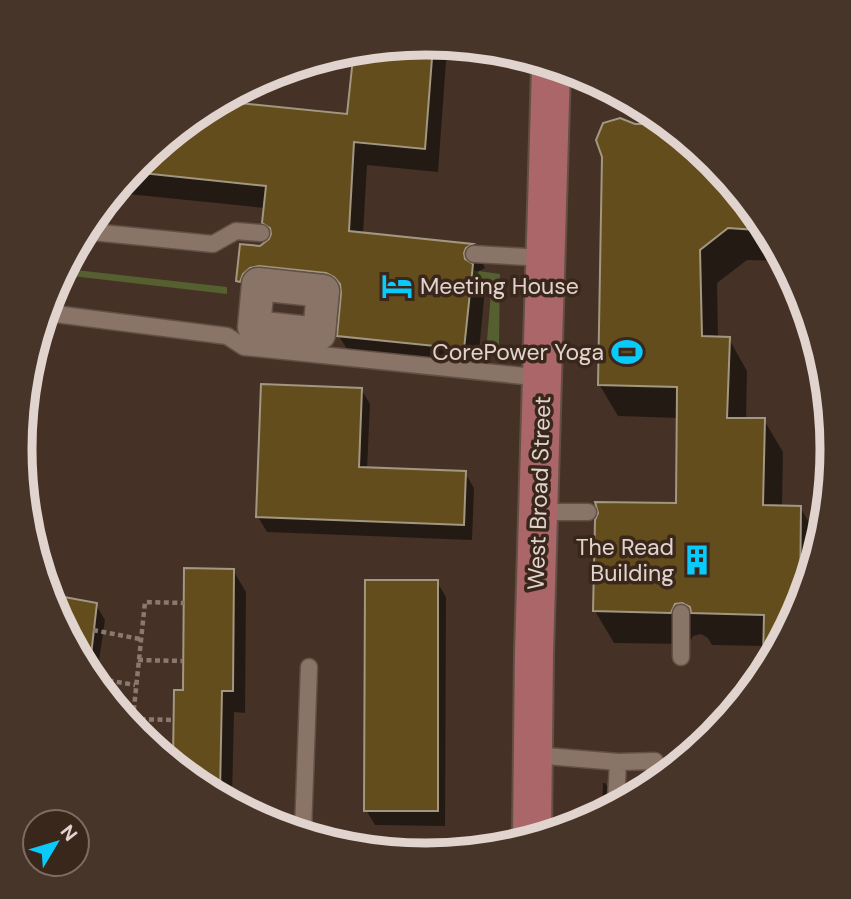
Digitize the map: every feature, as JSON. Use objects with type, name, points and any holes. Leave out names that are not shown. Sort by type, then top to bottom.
[{"type":"main road","name":"West Broad Street","points":[[532,829],[534,653],[551,76]]},
{"type":"lane","points":[[97,232],[213,244],[236,231],[261,233]]},
{"type":"lane","points":[[474,254],[546,258]]},
{"type":"lane","points":[[55,314],[227,336],[244,347],[543,378]]},
{"type":"lane","points":[[539,512],[588,512]]},
{"type":"lane","points":[[681,613],[681,657]]},
{"type":"lane","points":[[303,824],[309,667]]},
{"type":"lane","points":[[534,755],[618,762],[655,761],[654,770]]},
{"type":"lane","points":[[616,794],[618,762]]},
{"type":"path","points":[[133,713],[145,601],[184,603]]},
{"type":"path","points":[[93,630],[140,639]]},
{"type":"path","points":[[138,660],[183,661]]},
{"type":"path","points":[[107,681],[135,685]]},
{"type":"path","points":[[139,719],[173,720]]},
{"type":"green space","points":[[75,270],[227,287],[227,294],[72,276]]},
{"type":"green space","points":[[472,270],[500,274],[499,345],[487,340],[492,281],[471,278]]},
{"type":"building","points":[[432,55],[425,149],[354,142],[349,231],[473,244],[466,248],[464,253],[465,259],[473,264],[464,349],[337,336],[340,284],[326,273],[259,266],[250,268],[243,274],[240,282],[236,281],[240,244],[260,246],[271,234],[270,228],[262,223],[266,186],[145,173],[186,137],[238,103],[347,114],[353,62],[400,56]]},
{"type":"building","points":[[620,118],[635,124],[647,124],[665,137],[722,190],[752,230],[728,228],[700,250],[702,336],[730,337],[727,418],[765,418],[763,505],[801,506],[800,571],[790,600],[763,653],[764,615],[691,613],[690,607],[682,603],[675,604],[671,613],[593,611],[595,520],[598,513],[595,502],[676,503],[677,387],[598,385],[602,157],[596,140],[603,123]]},
{"type":"building","points":[[261,384],[362,388],[359,467],[466,471],[464,525],[256,517]]},
{"type":"building","points":[[184,568],[234,569],[233,691],[222,691],[220,786],[173,752],[174,690],[183,690]]},
{"type":"building","points":[[365,580],[438,580],[438,811],[364,811]]},
{"type":"building","points":[[60,596],[97,603],[91,657]]},
{"type":"place","name":"Meeting House","points":[[397,286]]},
{"type":"place","name":"CorePower Yoga","points":[[627,352]]},
{"type":"place","name":"The Read Building","points":[[697,560]]}]
